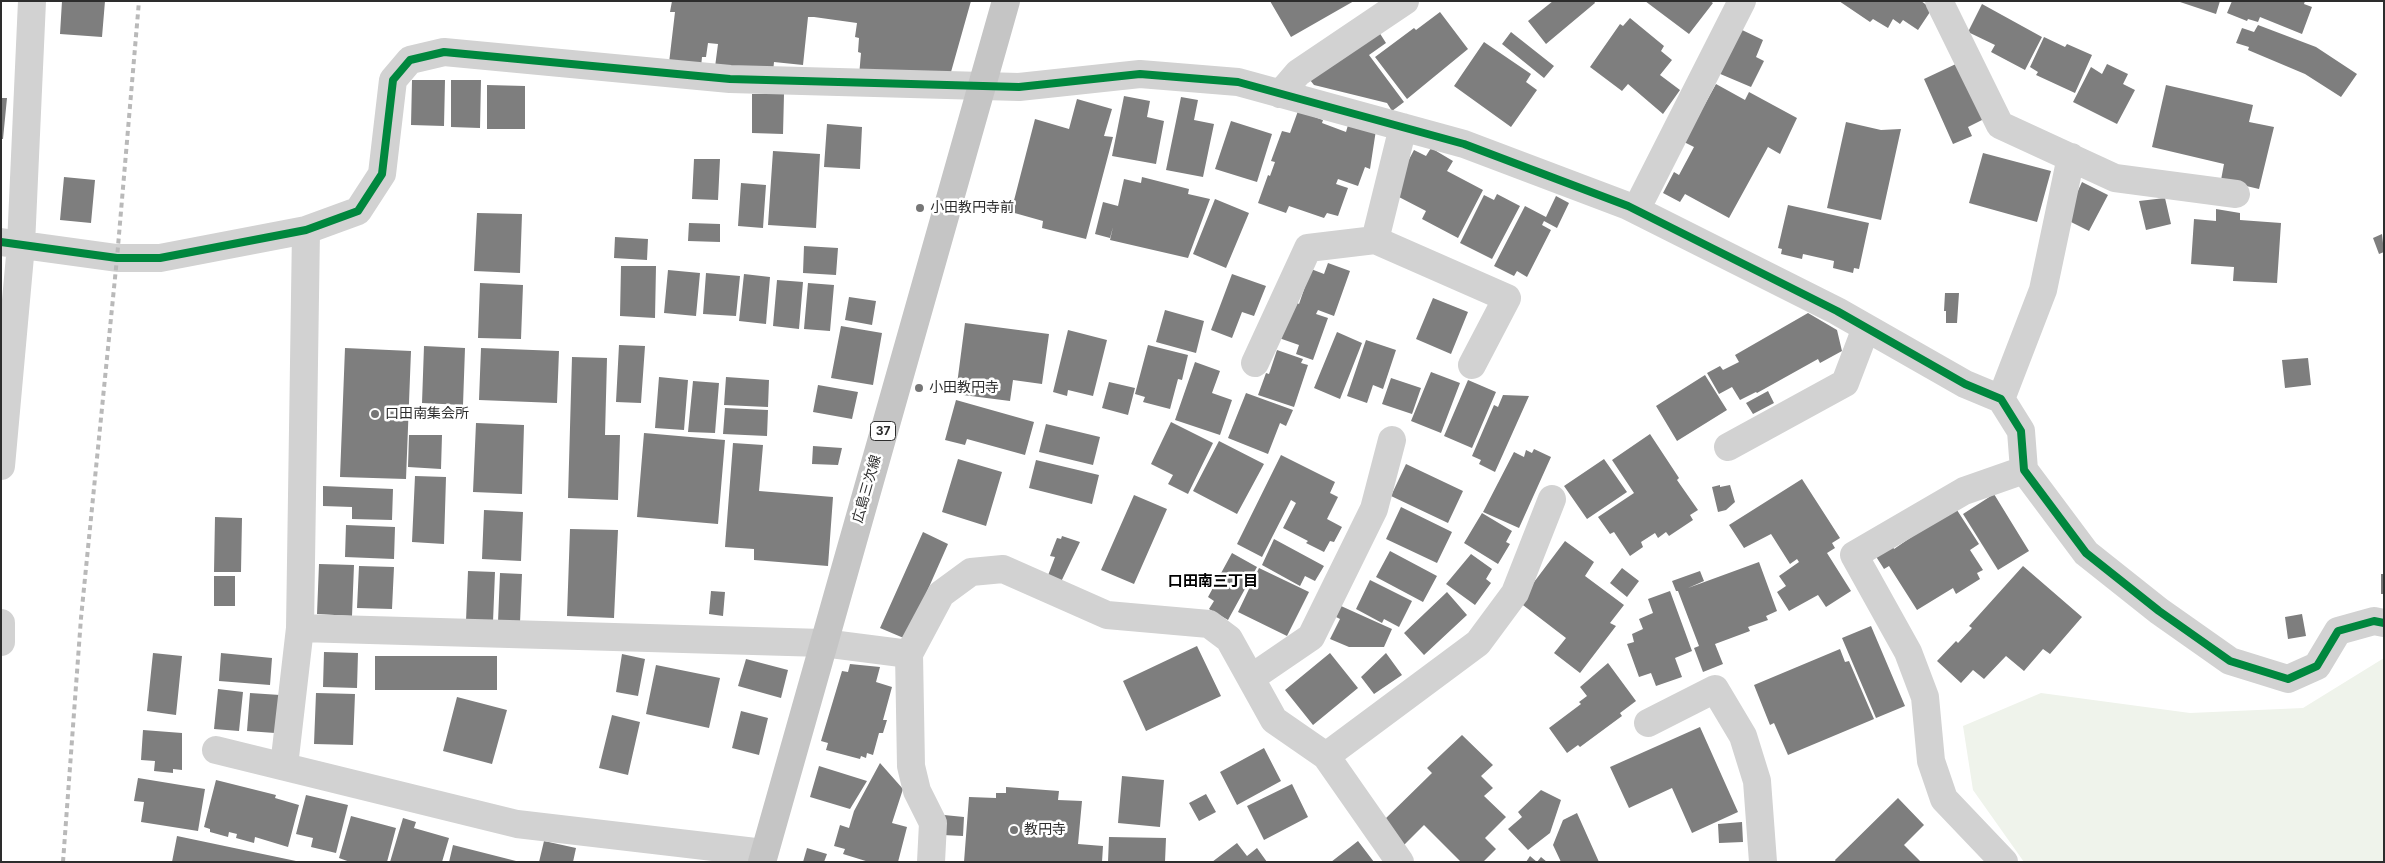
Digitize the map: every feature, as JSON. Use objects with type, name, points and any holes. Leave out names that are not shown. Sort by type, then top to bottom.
[{"type":"main road","name":"広島三次線","points":[[763,858],[1006,1]]},
{"type":"street","points":[[1,466],[11,244],[32,1]]},
{"type":"street","points":[[1280,94],[1298,73],[1405,1]]},
{"type":"street","points":[[1636,210],[1742,1]]},
{"type":"street","points":[[1939,1],[2000,125],[2115,178],[2236,194]]},
{"type":"street","points":[[11,244],[117,258],[160,258],[306,230],[358,211],[382,174],[393,80],[410,60],[444,52],[730,79],[1019,87],[1140,74],[1238,82],[1464,144],[1636,210],[1837,311],[1965,384],[2001,399],[2021,431],[2024,470],[2086,553],[2158,611],[2230,661],[2288,680],[2317,666],[2338,631],[2374,621],[2384,623]]},
{"type":"street","points":[[1374,240],[1403,127]]},
{"type":"street","points":[[2001,399],[2043,290],[2071,158]]},
{"type":"street","points":[[284,766],[300,628],[306,230]]},
{"type":"street","points":[[1255,363],[1308,248],[1374,240],[1507,298],[1472,365]]},
{"type":"street","points":[[1728,447],[1845,383],[1866,328]]},
{"type":"street","points":[[1251,678],[1311,637],[1374,509],[1392,440]]},
{"type":"street","points":[[2004,862],[1944,799],[1931,762],[1925,697],[1908,652],[1854,555],[1964,491],[2024,470]]},
{"type":"street","points":[[1326,756],[1478,642],[1514,593],[1552,499]]},
{"type":"street","points":[[931,862],[933,823],[917,791],[910,766],[910,654],[941,594],[971,572],[1003,569],[1106,615],[1209,624],[1229,639],[1274,720],[1326,756],[1400,862]]},
{"type":"street","points":[[1,623],[1,642]]},
{"type":"street","points":[[300,628],[823,643],[910,654]]},
{"type":"street","points":[[1648,723],[1715,689],[1743,736],[1757,781],[1763,862]]},
{"type":"street","points":[[216,750],[517,824],[763,858]]},
{"type":"shaded area","points":[[2384,658],[2384,862],[2024,862],[1973,790],[1963,726],[2041,693],[2190,713],[2303,708]]},
{"type":"building","points":[[62,1],[105,1],[102,37],[60,34]]},
{"type":"building","points":[[672,1],[971,1],[951,72],[859,76],[861,53],[858,52],[859,38],[855,37],[857,23],[814,17],[808,17],[803,65],[774,62],[773,72],[715,67],[718,44],[708,43],[706,57],[702,57],[701,67],[669,63],[675,12],[670,12]]},
{"type":"building","points":[[1270,1],[1354,1],[1291,37]]},
{"type":"building","points":[[1553,1],[1594,1],[1595,3],[1546,44],[1528,21]]},
{"type":"building","points":[[1645,1],[1710,1],[1713,3],[1689,34]]},
{"type":"building","points":[[1839,1],[1921,1],[1932,9],[1918,30],[1903,20],[1900,24],[1893,19],[1888,28],[1873,19],[1870,22]]},
{"type":"building","points":[[2177,1],[2220,1],[2216,14]]},
{"type":"building","points":[[2232,1],[2305,1],[2304,4],[2312,7],[2302,34],[2260,17],[2258,22],[2248,19],[2247,21],[2227,13]]},
{"type":"building","points":[[1982,4],[2042,37],[2025,70],[1991,52],[1995,45],[1968,32]]},
{"type":"building","points":[[1440,12],[1468,49],[1407,99],[1375,57],[1414,28],[1416,30]]},
{"type":"building","points":[[1630,18],[1664,46],[1661,51],[1672,60],[1660,75],[1680,90],[1663,114],[1628,84],[1622,91],[1590,67],[1620,24],[1623,26]]},
{"type":"building","points":[[2258,25],[2316,47],[2357,74],[2341,97],[2305,74],[2248,50],[2249,47],[2236,43],[2242,28],[2254,32]]},
{"type":"building","points":[[1740,29],[1763,40],[1756,57],[1764,61],[1751,87],[1718,73]]},
{"type":"building","points":[[1379,32],[1386,43],[1369,55],[1404,102],[1392,111],[1387,103],[1314,85],[1310,80]]},
{"type":"building","points":[[1511,32],[1554,66],[1544,78],[1502,44]]},
{"type":"building","points":[[2044,37],[2065,47],[2067,44],[2092,55],[2075,93],[2036,75],[2038,72],[2030,67]]},
{"type":"building","points":[[1484,42],[1531,74],[1526,82],[1537,90],[1511,127],[1454,86]]},
{"type":"building","points":[[1958,63],[1984,119],[1968,127],[1972,136],[1953,144],[1924,79]]},
{"type":"building","points":[[2107,64],[2128,74],[2123,84],[2135,90],[2117,124],[2073,102],[2091,67],[2102,74]]},
{"type":"building","points":[[412,80],[445,80],[444,126],[411,125]]},
{"type":"building","points":[[451,80],[481,80],[480,128],[451,127]]},
{"type":"building","points":[[1716,84],[1745,100],[1749,92],[1797,118],[1780,154],[1768,147],[1729,218],[1685,194],[1680,202],[1663,193],[1674,172],[1679,175],[1694,147],[1684,142]]},
{"type":"building","points":[[487,85],[525,86],[525,129],[487,129]]},
{"type":"building","points":[[2166,85],[2253,105],[2249,122],[2274,127],[2259,189],[2221,180],[2224,164],[2152,147]]},
{"type":"building","points":[[752,94],[784,94],[783,134],[752,133]]},
{"type":"building","points":[[1124,96],[1150,101],[1147,117],[1164,121],[1156,164],[1112,156]]},
{"type":"building","points":[[1181,97],[1198,100],[1194,120],[1214,124],[1203,177],[1166,170]]},
{"type":"building","points":[[1,98],[7,98],[3,139],[1,139]]},
{"type":"building","points":[[1077,99],[1112,109],[1104,136],[1113,137],[1086,239],[1042,228],[1043,221],[1011,212],[1035,119],[1069,129]]},
{"type":"building","points":[[1298,111],[1323,120],[1322,123],[1346,132],[1348,125],[1376,130],[1370,169],[1365,167],[1358,186],[1338,179],[1336,184],[1348,188],[1338,216],[1327,213],[1324,218],[1289,206],[1286,213],[1258,203],[1275,162],[1271,161],[1282,131],[1290,133]]},
{"type":"building","points":[[1231,121],[1272,134],[1257,182],[1215,169]]},
{"type":"building","points":[[1846,122],[1881,130],[1901,129],[1881,220],[1827,208]]},
{"type":"building","points":[[827,124],[862,127],[860,169],[824,167]]},
{"type":"building","points":[[1431,148],[1453,161],[1447,171],[1483,190],[1458,238],[1422,219],[1426,211],[1397,196],[1396,184],[1414,150],[1426,156]]},
{"type":"building","points":[[773,151],[820,154],[816,228],[768,225]]},
{"type":"building","points":[[1983,153],[2051,171],[2037,222],[1969,203]]},
{"type":"building","points":[[694,159],[720,159],[718,200],[692,199]]},
{"type":"building","points":[[64,177],[95,180],[91,223],[60,220]]},
{"type":"building","points":[[1142,177],[1189,189],[1188,194],[1210,199],[1188,258],[1110,240],[1113,227],[1110,238],[1095,234],[1103,202],[1118,206],[1124,179],[1141,183]]},
{"type":"building","points":[[2082,182],[2108,195],[2089,231],[2065,219]]},
{"type":"building","points":[[741,183],[766,185],[763,228],[738,226]]},
{"type":"building","points":[[1497,194],[1520,206],[1492,259],[1460,243],[1484,195],[1494,200]]},
{"type":"building","points":[[1556,196],[1569,203],[1557,228],[1544,221],[1542,225],[1551,230],[1527,277],[1517,271],[1514,276],[1494,266],[1525,206],[1546,217]]},
{"type":"building","points":[[2165,198],[2171,224],[2146,230],[2139,201]]},
{"type":"building","points":[[1215,199],[1249,213],[1226,268],[1193,254]]},
{"type":"building","points":[[1788,205],[1869,223],[1859,269],[1854,268],[1853,273],[1833,268],[1834,261],[1803,254],[1802,259],[1781,254],[1782,249],[1778,248]]},
{"type":"building","points":[[2216,209],[2240,213],[2240,220],[2281,223],[2277,283],[2233,281],[2234,267],[2191,264],[2194,219],[2216,221]]},
{"type":"building","points":[[477,213],[522,214],[520,273],[474,271]]},
{"type":"building","points":[[689,223],[720,224],[720,242],[688,241]]},
{"type":"building","points":[[2382,234],[2384,252],[2379,254],[2373,238]]},
{"type":"building","points":[[615,237],[648,239],[647,260],[614,258]]},
{"type":"building","points":[[804,246],[838,248],[836,275],[803,273]]},
{"type":"building","points":[[1328,263],[1350,271],[1334,316],[1318,310],[1316,314],[1328,318],[1313,360],[1296,354],[1299,345],[1279,338],[1297,303],[1299,304],[1311,269],[1324,274]]},
{"type":"building","points":[[621,266],[656,266],[655,318],[620,316]]},
{"type":"building","points":[[668,270],[700,273],[696,316],[664,313]]},
{"type":"building","points":[[706,273],[740,276],[736,316],[703,314]]},
{"type":"building","points":[[744,274],[770,277],[766,324],[739,321]]},
{"type":"building","points":[[1232,274],[1266,286],[1254,316],[1242,312],[1232,338],[1211,330]]},
{"type":"building","points":[[777,280],[803,282],[799,329],[773,326]]},
{"type":"building","points":[[480,283],[523,285],[521,339],[478,338]]},
{"type":"building","points":[[808,283],[834,285],[830,331],[804,329]]},
{"type":"building","points":[[1945,293],[1959,293],[1957,323],[1946,323],[1946,311],[1944,311]]},
{"type":"building","points":[[849,297],[876,301],[872,325],[845,320]]},
{"type":"building","points":[[1433,298],[1468,312],[1451,354],[1416,339]]},
{"type":"building","points":[[1165,310],[1204,321],[1196,353],[1156,342]]},
{"type":"building","points":[[1808,313],[1837,330],[1842,351],[1820,363],[1818,359],[1757,393],[1740,400],[1732,387],[1719,394],[1707,373],[1720,366],[1723,370],[1739,362],[1735,355]]},
{"type":"building","points":[[965,323],[1049,334],[1042,384],[1013,380],[1010,401],[963,395],[963,392],[956,392]]},
{"type":"building","points":[[841,326],[882,333],[873,385],[831,378]]},
{"type":"building","points":[[1068,330],[1107,340],[1093,396],[1068,390],[1067,396],[1053,392]]},
{"type":"building","points":[[1337,332],[1362,343],[1340,399],[1314,388]]},
{"type":"building","points":[[1366,340],[1396,350],[1383,389],[1373,385],[1367,403],[1347,396]]},
{"type":"building","points":[[619,345],[645,346],[641,403],[616,402]]},
{"type":"building","points":[[1148,345],[1188,355],[1182,380],[1178,379],[1170,409],[1143,402],[1145,397],[1135,394]]},
{"type":"building","points":[[424,346],[465,348],[463,405],[422,403]]},
{"type":"building","name":"口田南集会所","points":[[345,348],[411,351],[406,479],[340,477]]},
{"type":"building","points":[[481,348],[559,351],[557,403],[479,400]]},
{"type":"building","points":[[1277,350],[1303,359],[1301,363],[1308,365],[1294,407],[1258,395],[1266,373],[1269,374]]},
{"type":"building","points":[[572,357],[607,358],[605,435],[620,435],[618,500],[568,498]]},
{"type":"building","points":[[2308,358],[2311,385],[2285,388],[2282,360]]},
{"type":"building","points":[[1195,362],[1220,371],[1212,393],[1232,400],[1220,435],[1175,420]]},
{"type":"building","points":[[1431,372],[1460,383],[1441,433],[1411,421]]},
{"type":"building","points":[[1705,375],[1727,410],[1677,441],[1656,406]]},
{"type":"building","points":[[659,377],[688,380],[684,430],[655,428]]},
{"type":"building","points":[[726,377],[769,380],[768,407],[724,405]]},
{"type":"building","points":[[1391,378],[1421,388],[1412,414],[1382,404]]},
{"type":"building","points":[[1468,380],[1496,392],[1472,448],[1444,436]]},
{"type":"building","points":[[693,381],[719,383],[715,433],[688,432]]},
{"type":"building","points":[[1109,382],[1135,388],[1128,415],[1102,408]]},
{"type":"building","points":[[818,385],[858,392],[852,419],[813,412]]},
{"type":"building","points":[[1768,391],[1774,403],[1753,414],[1746,403]]},
{"type":"building","points":[[1246,393],[1293,410],[1286,426],[1280,423],[1268,454],[1228,438]]},
{"type":"building","points":[[1503,395],[1529,396],[1495,472],[1479,464],[1481,460],[1472,456],[1494,405],[1498,407]]},
{"type":"building","points":[[956,400],[1034,422],[1025,455],[967,439],[965,445],[945,440]]},
{"type":"building","points":[[725,408],[768,410],[767,436],[723,434]]},
{"type":"building","points":[[1171,422],[1213,443],[1188,494],[1168,484],[1173,475],[1151,464]]},
{"type":"building","points":[[476,423],[524,425],[522,494],[473,492]]},
{"type":"building","points":[[1046,424],[1100,437],[1093,465],[1039,452]]},
{"type":"building","points":[[644,433],[725,440],[718,524],[637,517]]},
{"type":"building","points":[[1650,434],[1679,478],[1677,480],[1698,510],[1690,515],[1693,520],[1669,536],[1666,532],[1658,538],[1655,533],[1641,542],[1643,547],[1630,556],[1614,532],[1610,534],[1598,517],[1634,493],[1612,460]]},
{"type":"building","points":[[409,435],[442,435],[441,469],[408,467]]},
{"type":"building","points":[[1219,441],[1264,464],[1237,514],[1193,491]]},
{"type":"building","points":[[733,443],[763,445],[759,491],[833,497],[828,566],[754,560],[754,549],[725,547]]},
{"type":"building","points":[[813,446],[842,448],[838,465],[812,464]]},
{"type":"building","points":[[1534,449],[1551,457],[1519,528],[1483,512],[1514,452],[1524,457],[1526,450],[1532,453]]},
{"type":"building","points":[[1281,455],[1335,482],[1330,493],[1338,497],[1327,519],[1342,527],[1334,542],[1330,541],[1324,552],[1283,528],[1296,503],[1291,500],[1262,557],[1237,544]]},
{"type":"building","points":[[958,459],[1002,472],[986,526],[942,512]]},
{"type":"building","points":[[1604,459],[1627,492],[1587,519],[1564,486]]},
{"type":"building","points":[[1036,460],[1099,475],[1092,504],[1029,488]]},
{"type":"building","points":[[1406,464],[1463,491],[1448,523],[1391,496]]},
{"type":"building","points":[[415,476],[446,477],[444,544],[412,542]]},
{"type":"building","points":[[1802,479],[1840,538],[1832,543],[1835,548],[1827,553],[1851,591],[1826,607],[1818,595],[1789,611],[1777,592],[1786,586],[1779,576],[1799,562],[1797,559],[1790,564],[1771,534],[1744,548],[1729,525]]},
{"type":"building","points":[[1720,485],[1720,487],[1730,485],[1735,502],[1726,510],[1718,512],[1712,487]]},
{"type":"building","points":[[323,486],[393,489],[392,520],[352,519],[352,507],[323,506]]},
{"type":"building","points":[[1994,494],[2029,551],[1998,570],[1963,514]]},
{"type":"building","points":[[1134,495],[1167,509],[1134,584],[1101,570]]},
{"type":"building","points":[[1401,507],[1452,532],[1437,563],[1386,539]]},
{"type":"building","points":[[1955,507],[1979,544],[1970,550],[1983,570],[1977,573],[1980,579],[1956,594],[1953,588],[1917,610],[1889,566],[1884,569],[1875,555],[1892,545],[1894,549]]},
{"type":"building","points":[[484,510],[523,512],[521,561],[482,559]]},
{"type":"building","points":[[1482,513],[1512,531],[1506,542],[1510,544],[1498,564],[1464,543]]},
{"type":"building","points":[[215,517],[242,518],[241,572],[214,572]]},
{"type":"building","points":[[346,525],[395,527],[394,559],[345,557]]},
{"type":"building","points":[[570,529],[618,530],[614,618],[567,616]]},
{"type":"building","points":[[923,532],[948,544],[906,639],[880,628]]},
{"type":"building","points":[[1062,536],[1080,542],[1060,584],[1047,578],[1055,557],[1050,556],[1057,538],[1061,539]]},
{"type":"building","points":[[1274,539],[1324,566],[1315,581],[1305,576],[1300,586],[1262,565]]},
{"type":"building","points":[[1565,541],[1594,562],[1585,576],[1624,605],[1610,623],[1616,626],[1580,673],[1554,653],[1566,638],[1519,602]]},
{"type":"building","points":[[1390,551],[1437,576],[1423,602],[1376,577]]},
{"type":"building","points":[[1232,553],[1257,567],[1228,620],[1209,609],[1214,601],[1208,597]]},
{"type":"building","points":[[1471,554],[1492,569],[1486,579],[1491,583],[1475,605],[1446,584]]},
{"type":"building","points":[[1759,562],[1777,611],[1766,616],[1768,620],[1748,627],[1750,631],[1715,644],[1723,664],[1703,672],[1694,648],[1699,646],[1678,591],[1676,591],[1672,581],[1700,571],[1704,581],[1688,588]]},
{"type":"building","points":[[319,564],[354,565],[352,616],[317,614]]},
{"type":"building","points":[[359,566],[394,567],[392,609],[357,608]]},
{"type":"building","points":[[2023,566],[2082,617],[2050,654],[2043,649],[2024,671],[2006,656],[1984,679],[1973,670],[1961,683],[1937,661],[1956,641],[1958,643],[1972,628],[1969,626]]},
{"type":"building","points":[[1259,568],[1309,592],[1287,636],[1238,612]]},
{"type":"building","points":[[1622,568],[1639,581],[1627,597],[1610,583]]},
{"type":"building","points":[[468,571],[495,572],[493,622],[466,621]]},
{"type":"building","points":[[500,573],[522,574],[520,623],[498,622]]},
{"type":"building","points":[[2381,574],[2384,574],[2384,594],[2381,594]]},
{"type":"building","points":[[214,576],[235,576],[235,606],[214,606]]},
{"type":"building","points":[[1370,580],[1412,601],[1399,627],[1384,619],[1382,623],[1356,609]]},
{"type":"building","points":[[711,591],[725,592],[723,616],[709,614]]},
{"type":"building","points":[[1670,591],[1692,651],[1675,658],[1682,677],[1656,686],[1651,673],[1639,677],[1627,644],[1634,642],[1632,634],[1643,629],[1639,619],[1653,613],[1648,599]]},
{"type":"building","points":[[1447,592],[1467,615],[1424,655],[1404,633]]},
{"type":"building","points":[[1341,606],[1392,629],[1384,647],[1349,647],[1330,639],[1340,619],[1336,617]]},
{"type":"building","points":[[2302,614],[2306,636],[2288,639],[2285,617]]},
{"type":"building","points":[[1871,626],[1905,706],[1876,718],[1842,638]]},
{"type":"building","points":[[1197,646],[1221,696],[1146,731],[1123,681]]},
{"type":"building","points":[[1840,649],[1845,662],[1849,661],[1874,719],[1788,755],[1774,723],[1770,725],[1754,685]]},
{"type":"building","points":[[324,652],[358,653],[357,688],[323,687]]},
{"type":"building","points":[[153,653],[182,656],[176,715],[147,711]]},
{"type":"building","points":[[221,653],[272,658],[270,685],[219,681]]},
{"type":"building","points":[[1330,653],[1358,688],[1313,725],[1285,690]]},
{"type":"building","points":[[1386,653],[1402,675],[1374,694],[1361,677]]},
{"type":"building","points":[[622,654],[645,659],[638,696],[616,692]]},
{"type":"building","points":[[375,656],[497,656],[497,690],[375,690]]},
{"type":"building","points":[[746,659],[788,670],[781,698],[738,686]]},
{"type":"building","points":[[1608,663],[1636,701],[1620,713],[1622,716],[1580,747],[1578,745],[1567,753],[1549,728],[1581,704],[1579,702],[1587,696],[1580,687]]},
{"type":"building","points":[[850,664],[880,667],[876,682],[892,687],[883,720],[887,720],[883,733],[879,733],[873,755],[867,753],[866,758],[861,756],[860,759],[826,750],[828,743],[821,741],[842,671],[848,672]]},
{"type":"building","points":[[656,665],[720,678],[709,728],[646,714]]},
{"type":"building","points":[[218,689],[243,692],[239,731],[214,729]]},
{"type":"building","points":[[250,693],[280,695],[275,733],[247,731]]},
{"type":"building","points":[[316,693],[355,694],[353,745],[314,744]]},
{"type":"building","points":[[457,697],[507,710],[492,764],[443,751]]},
{"type":"building","points":[[741,711],[768,718],[759,755],[732,748]]},
{"type":"building","points":[[612,715],[640,722],[628,775],[599,768]]},
{"type":"building","points":[[1700,727],[1738,812],[1692,833],[1672,788],[1629,808],[1610,767]]},
{"type":"building","points":[[143,730],[182,733],[182,770],[173,769],[173,773],[154,771],[155,761],[141,760]]},
{"type":"building","points":[[1462,735],[1493,765],[1481,776],[1493,788],[1484,796],[1506,817],[1485,838],[1496,849],[1483,862],[1461,862],[1424,825],[1404,845],[1382,822],[1432,773],[1427,768]]},
{"type":"building","points":[[1264,748],[1281,781],[1237,805],[1220,772]]},
{"type":"building","points":[[880,763],[903,789],[892,823],[907,827],[898,862],[869,862],[843,854],[845,849],[834,846],[840,825],[849,828],[854,811]]},
{"type":"building","points":[[819,766],[867,781],[850,809],[810,797]]},
{"type":"building","points":[[1122,776],[1164,780],[1160,827],[1118,823]]},
{"type":"building","points":[[138,778],[205,789],[198,831],[141,822],[144,802],[134,801]]},
{"type":"building","points":[[216,780],[276,795],[275,798],[299,805],[288,847],[255,837],[254,843],[236,838],[237,834],[229,832],[228,837],[210,832],[210,829],[204,827]]},
{"type":"building","points":[[1292,784],[1308,817],[1264,840],[1247,806]]},
{"type":"building","points":[[1006,787],[1059,791],[1058,800],[1082,801],[1078,844],[1103,846],[1102,862],[964,862],[969,797],[996,798],[996,793],[1006,793]]},
{"type":"building","points":[[1541,790],[1561,800],[1550,833],[1528,850],[1508,829],[1522,817],[1518,812]]},
{"type":"building","points":[[1206,794],[1216,812],[1199,821],[1189,803]]},
{"type":"building","points":[[306,795],[348,805],[336,853],[311,847],[313,838],[296,834]]},
{"type":"building","points":[[1898,798],[1924,825],[1904,845],[1921,862],[1836,862],[1835,860]]},
{"type":"building","points":[[1577,813],[1599,862],[1561,862],[1553,845],[1563,820]]},
{"type":"building","points":[[944,815],[964,817],[963,836],[943,835]]},
{"type":"building","points":[[351,816],[396,828],[387,862],[350,862],[339,858]]},
{"type":"building","points":[[403,818],[416,822],[414,828],[449,838],[442,862],[390,862]]},
{"type":"building","points":[[1742,822],[1743,842],[1719,843],[1718,824]]},
{"type":"building","points":[[177,836],[296,861],[296,862],[172,862]]},
{"type":"building","points":[[1109,837],[1166,838],[1165,862],[1108,862]]},
{"type":"building","points":[[544,841],[576,848],[573,862],[539,862]]},
{"type":"building","points":[[1358,841],[1374,862],[1331,862]]},
{"type":"building","points":[[1237,843],[1247,856],[1257,848],[1267,862],[1212,862]]},
{"type":"building","points":[[453,845],[516,861],[516,862],[449,862]]},
{"type":"building","points":[[807,848],[827,854],[824,862],[803,862]]},
{"type":"building","points":[[1530,856],[1537,862],[1526,862]]},
{"type":"building","points":[[1541,857],[1547,862],[1537,862]]},
{"type":"railway","points":[[63,862],[81,618],[117,258],[139,1]]},
{"type":"cycle path","points":[[1,242],[117,258],[160,258],[306,230],[358,211],[382,174],[393,80],[410,60],[444,52],[730,79],[1019,87],[1140,74],[1238,82],[1464,144],[1628,206],[1837,311],[1965,384],[2001,399],[2021,431],[2024,470],[2086,553],[2159,611],[2230,661],[2288,679],[2317,666],[2338,631],[2374,621],[2384,623]]},
{"type":"place","name":"小田教円寺前","points":[[920,208]]},
{"type":"place","name":"小田教円寺","points":[[919,388]]},
{"type":"place","name":"口田南集会所","points":[[375,414]]},
{"type":"place","name":"教円寺","points":[[1014,830]]},
{"type":"district","name":"口田南三丁目","points":[[1213,581]]}]
